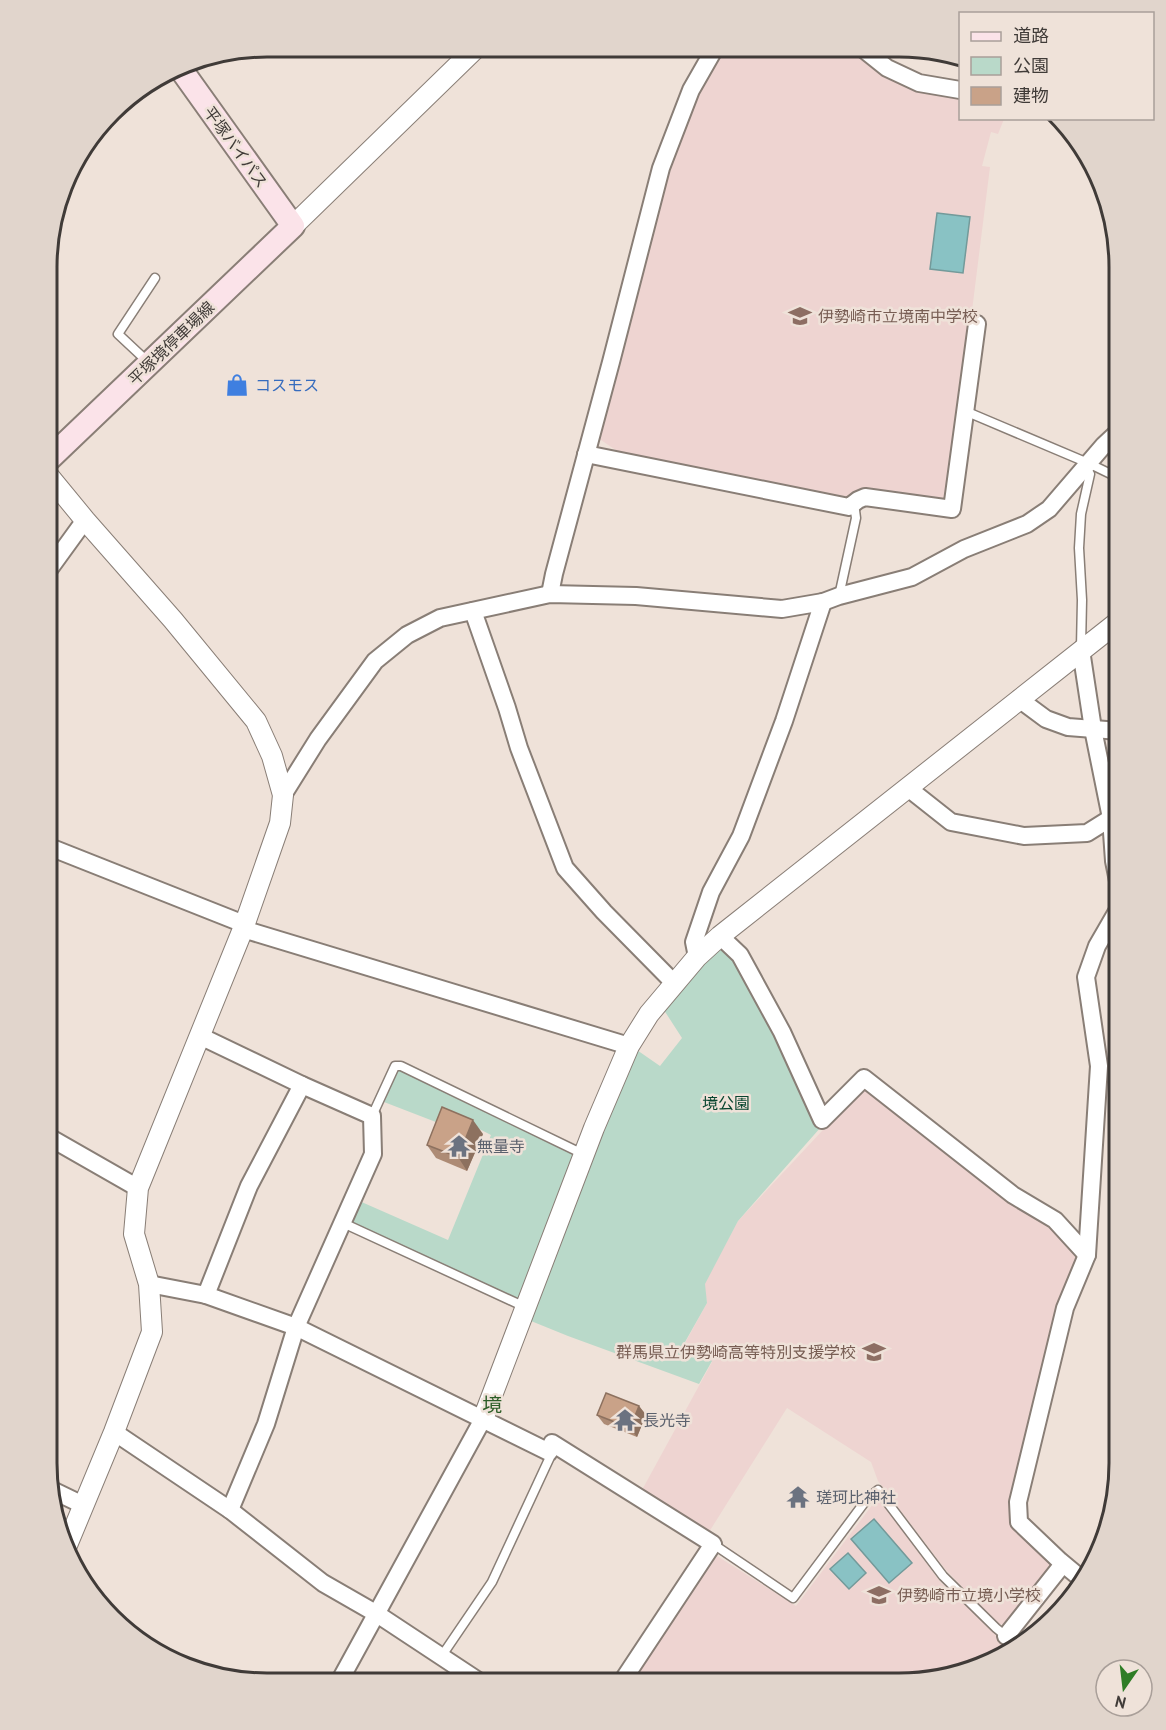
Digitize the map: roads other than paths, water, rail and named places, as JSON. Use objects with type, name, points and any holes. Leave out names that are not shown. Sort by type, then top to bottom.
[{"type":"main road","name":"平塚バイパス","points":[[184,74],[293,226]]},
{"type":"main road","name":"平塚境停車場線","points":[[57,451],[293,226]]},
{"type":"street","points":[[293,226],[467,57]]},
{"type":"street","points":[[550,594],[661,168],[691,90],[710,57]]},
{"type":"street","points":[[873,57],[887,68],[919,83],[959,90]]},
{"type":"street","points":[[586,454],[849,507],[865,497],[952,509],[977,324]]},
{"type":"street","points":[[283,795],[318,739],[375,661],[407,635],[440,618],[550,594],[636,596],[782,609],[823,603],[839,596],[912,576],[964,549],[1027,524],[1049,509],[1109,440]]},
{"type":"street","points":[[57,486],[174,620],[256,721],[272,756],[283,795],[280,823],[243,927],[138,1188],[134,1234],[149,1284],[152,1332],[70,1536]]},
{"type":"street","points":[[57,559],[85,520]]},
{"type":"street","points":[[697,957],[694,942],[711,892],[741,836],[784,721],[823,603]]},
{"type":"street","points":[[473,610],[519,748],[565,868],[604,912],[675,984]]},
{"type":"street","points":[[344,1673],[483,1419],[584,1154],[629,1046],[649,1014],[697,957],[720,936],[1109,629]]},
{"type":"street","points":[[1081,650],[1093,729],[1109,792]]},
{"type":"street","points":[[1019,699],[1046,719],[1068,727],[1109,730]]},
{"type":"street","points":[[908,788],[951,822],[1024,836],[1087,833],[1109,819]]},
{"type":"street","points":[[57,850],[243,927],[629,1046]]},
{"type":"street","points":[[1077,1575],[1020,1522],[1018,1502],[1065,1308],[1088,1255],[1099,1066],[1086,977],[1097,946],[1109,925]]},
{"type":"street","points":[[720,936],[740,955],[782,1032],[822,1120],[864,1078],[1013,1195],[1055,1220],[1088,1255]]},
{"type":"street","points":[[200,1036],[372,1116],[373,1154],[296,1327],[266,1424],[230,1510]]},
{"type":"street","points":[[206,1295],[249,1186],[302,1085]]},
{"type":"street","points":[[57,1142],[138,1188]]},
{"type":"street","points":[[149,1284],[206,1295],[296,1327],[549,1452],[552,1443],[713,1544],[628,1673]]},
{"type":"street","points":[[114,1432],[230,1510],[323,1583],[377,1614],[466,1673]]},
{"type":"street","points":[[60,1494],[83,1505]]},
{"type":"street","points":[[1013,1639],[1063,1564]]},
{"type":"lane","points":[[149,363],[118,334],[155,278]]},
{"type":"lane","points":[[965,411],[1109,474]]},
{"type":"lane","points":[[1081,650],[1082,600],[1079,548],[1081,514],[1090,474],[1086,465]]},
{"type":"lane","points":[[839,596],[856,518],[855,503]]},
{"type":"lane","points":[[372,1116],[395,1066],[401,1066],[584,1154]]},
{"type":"lane","points":[[343,1223],[526,1307]]},
{"type":"lane","points":[[441,1656],[492,1582],[550,1456],[549,1452]]},
{"type":"lane","points":[[713,1544],[793,1598],[867,1499],[878,1490],[943,1576],[1011,1640]]},
{"type":"water","points":[[937,213],[970,217],[963,273],[930,269]]},
{"type":"water","points":[[874,1519],[912,1563],[889,1583],[851,1539]]},
{"type":"water","points":[[848,1553],[866,1573],[849,1589],[830,1569]]},
{"type":"place","name":"伊勢崎市立境南中学校","points":[[800,316]]},
{"type":"place","name":"コスモス","points":[[237,385]]},
{"type":"place","name":"無量寺","points":[[459,1146]]},
{"type":"place","name":"群馬県立伊勢崎高等特別支援学校","points":[[874,1352]]},
{"type":"place","name":"長光寺","points":[[625,1420]]},
{"type":"place","name":"瑳珂比神社","points":[[798,1497]]},
{"type":"place","name":"伊勢崎市立境小学校","points":[[879,1595]]},
{"type":"district","name":"境","points":[[492,1405]]},
{"type":"park label","name":"境公園","points":[[726,1103]]}]
